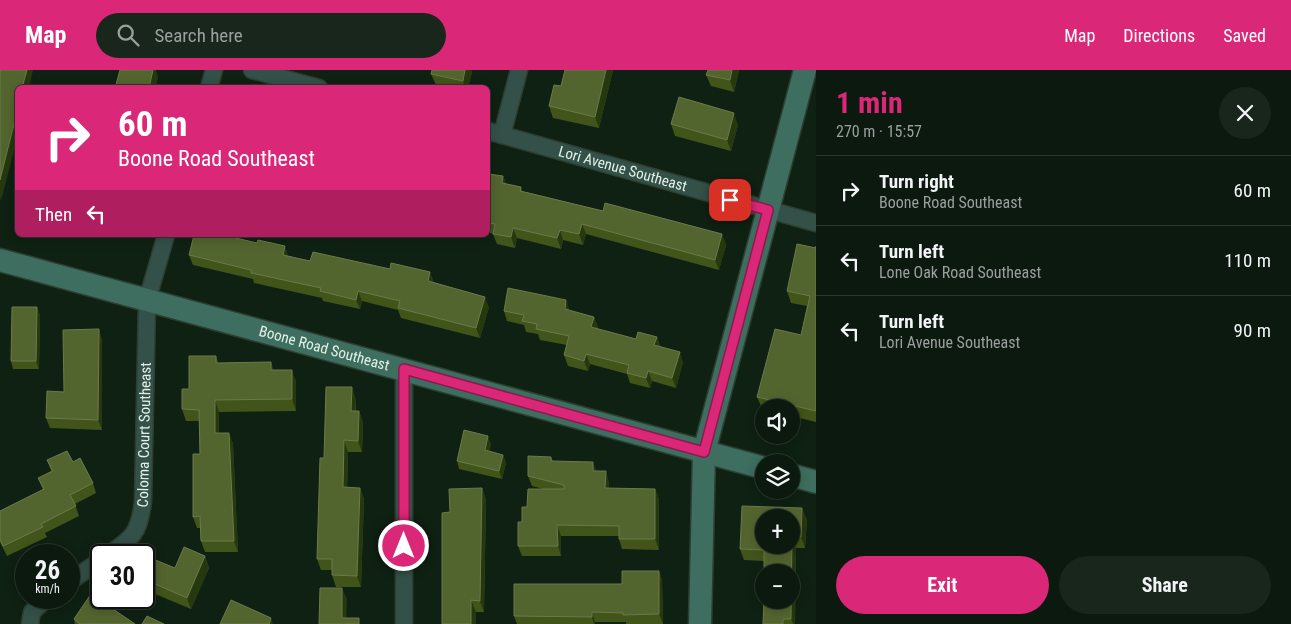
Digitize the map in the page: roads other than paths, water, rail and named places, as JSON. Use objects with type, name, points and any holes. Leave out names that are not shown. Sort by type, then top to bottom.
[{"type":"street","points":[[210,85],[214,70]]},
{"type":"street","points":[[252,70],[308,85]]},
{"type":"street","points":[[495,133],[519,70]]},
{"type":"street","points":[[700,624],[704,452],[805,70]]},
{"type":"street","name":"Lori Avenue Southeast","points":[[495,133],[816,223]]},
{"type":"street","name":"Coloma Court Southeast","points":[[122,544],[135,534],[140,523],[147,300],[165,237]]},
{"type":"street","name":"Boone Road Southeast","points":[[0,260],[755,466]]},
{"type":"street","points":[[404,369],[404,624]]},
{"type":"street","points":[[800,478],[816,482]]},
{"type":"street","points":[[30,624],[32,612],[35,609]]}]
